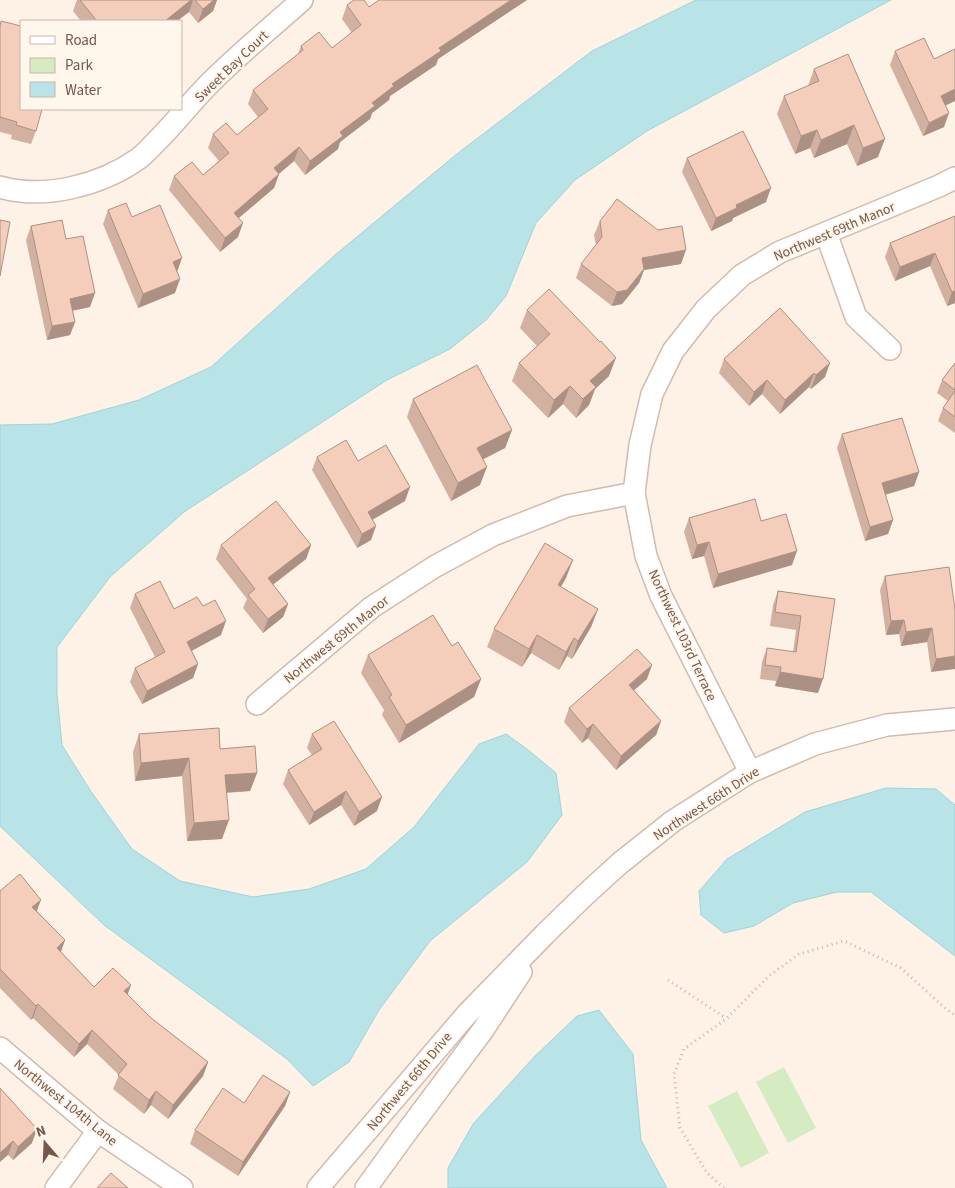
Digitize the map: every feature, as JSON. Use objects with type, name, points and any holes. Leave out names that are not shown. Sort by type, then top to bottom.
[{"type":"street","name":"Sweet Bay Court","points":[[0,187],[8,190],[43,192],[74,188],[109,176],[139,159],[211,82],[302,0]]},
{"type":"street","name":"Northwest 69th Manor","points":[[257,704],[372,607],[434,567],[493,535],[567,506],[634,493],[640,445],[652,394],[673,351],[706,309],[742,275],[780,252],[955,178]]},
{"type":"street","points":[[826,233],[856,317],[890,349]]},
{"type":"street","name":"Northwest 103rd Terrace","points":[[634,493],[646,556],[661,596],[750,772]]},
{"type":"street","name":"Northwest 66th Drive","points":[[318,1188],[467,1014],[545,934],[618,864],[673,821],[750,772],[815,744],[887,724],[955,719]]},
{"type":"street","name":"Northwest 66th Drive","points":[[366,1188],[483,1030],[545,934]]},
{"type":"street","name":"Northwest 104th Lane","points":[[0,1048],[98,1131],[182,1188]]},
{"type":"street","points":[[56,1188],[98,1131]]},
{"type":"path","points":[[724,1188],[707,1174],[680,1128],[674,1074],[684,1049],[726,1019],[769,976],[799,954],[844,941],[901,968],[946,1010],[955,1015]]},
{"type":"path","points":[[668,980],[726,1019]]},
{"type":"green space","points":[[784,1067],[816,1128],[788,1143],[756,1082]]},
{"type":"green space","points":[[737,1091],[769,1153],[741,1168],[708,1106]]},
{"type":"water","points":[[696,0],[891,0],[647,131],[575,180],[536,223],[506,296],[486,320],[450,349],[387,380],[184,512],[110,577],[57,647],[57,694],[62,745],[90,790],[132,849],[180,881],[253,897],[309,889],[366,869],[414,827],[479,744],[506,734],[556,773],[562,815],[527,862],[430,941],[379,1010],[349,1062],[313,1086],[287,1059],[104,925],[0,826],[0,425],[52,424],[139,400],[211,367],[335,255],[458,153],[592,51]]},
{"type":"water","points":[[886,788],[936,789],[955,805],[955,956],[871,892],[837,892],[793,903],[754,926],[724,933],[701,915],[699,891],[727,859],[805,812]]},
{"type":"water","points":[[599,1010],[633,1054],[641,1140],[667,1188],[448,1188],[448,1168],[473,1124],[534,1057],[577,1016]]},
{"type":"building","points":[[80,0],[191,0],[166,20],[96,20]]},
{"type":"building","points":[[195,0],[214,0],[203,9]]},
{"type":"building","points":[[354,0],[364,0],[369,7],[379,0],[511,0],[439,48],[441,51],[392,84],[394,86],[372,103],[375,106],[340,132],[343,136],[310,161],[299,147],[274,168],[279,174],[234,213],[243,223],[225,238],[174,176],[192,162],[203,175],[229,153],[213,134],[226,123],[237,135],[268,109],[253,90],[303,50],[301,46],[319,32],[332,48],[361,25],[347,5]]},
{"type":"building","points":[[1,21],[20,26],[20,110],[42,110],[36,131],[16,125],[17,122],[0,117]]},
{"type":"building","points":[[924,38],[934,59],[955,49],[955,89],[941,96],[949,113],[929,123],[895,51]]},
{"type":"building","points":[[848,54],[885,139],[863,148],[854,125],[821,140],[817,130],[801,136],[784,96],[819,81],[814,69]]},
{"type":"building","points":[[743,131],[771,188],[736,205],[737,208],[716,218],[687,158]]},
{"type":"building","points":[[617,199],[658,230],[682,226],[686,250],[642,258],[644,269],[627,290],[617,292],[581,264],[602,237],[600,221]]},
{"type":"building","points":[[126,203],[132,217],[160,205],[182,258],[173,262],[180,279],[143,294],[108,210]]},
{"type":"building","points":[[955,216],[955,291],[952,292],[935,253],[900,267],[890,243]]},
{"type":"building","points":[[0,220],[10,222],[0,276]]},
{"type":"building","points":[[62,220],[66,239],[83,236],[95,293],[70,299],[75,322],[52,326],[31,226]]},
{"type":"building","points":[[549,289],[616,358],[590,381],[596,387],[583,399],[570,386],[554,400],[519,363],[550,334],[527,310]]},
{"type":"building","points":[[780,308],[830,363],[816,375],[814,373],[785,400],[767,380],[754,392],[724,359]]},
{"type":"building","points":[[955,363],[955,390],[942,380]]},
{"type":"building","points":[[477,365],[512,430],[477,448],[487,467],[458,483],[413,399]]},
{"type":"building","points":[[955,391],[955,417],[943,408]]},
{"type":"building","points":[[902,418],[919,472],[882,483],[893,520],[870,527],[842,434]]},
{"type":"building","points":[[346,440],[358,461],[386,445],[410,487],[368,512],[376,526],[362,534],[317,457]]},
{"type":"building","points":[[755,499],[761,521],[786,514],[797,551],[718,574],[709,542],[697,545],[689,518]]},
{"type":"building","points":[[276,501],[311,545],[268,578],[288,604],[268,619],[248,595],[255,589],[221,545]]},
{"type":"building","points":[[545,543],[573,560],[558,585],[598,609],[578,641],[574,638],[566,652],[537,635],[529,649],[494,629]]},
{"type":"building","points":[[949,567],[955,609],[955,656],[936,659],[932,628],[906,632],[904,620],[891,621],[885,576]]},
{"type":"building","points":[[160,581],[174,609],[197,597],[203,606],[215,600],[226,621],[187,642],[198,664],[147,691],[135,668],[165,652],[135,594]]},
{"type":"building","points":[[778,591],[835,599],[823,679],[780,672],[781,667],[765,665],[767,648],[796,652],[801,616],[775,612]]},
{"type":"building","points":[[433,615],[452,646],[458,642],[481,679],[406,725],[389,697],[392,695],[368,655]]},
{"type":"building","points":[[637,649],[652,665],[629,685],[661,721],[621,756],[593,724],[587,729],[569,708]]},
{"type":"building","points":[[334,721],[382,797],[359,812],[346,791],[314,812],[288,770],[322,749],[312,734]]},
{"type":"building","points":[[219,728],[220,749],[255,746],[257,773],[225,775],[229,820],[194,823],[189,758],[141,763],[139,734]]},
{"type":"building","points":[[20,874],[41,900],[32,907],[65,940],[57,948],[94,987],[113,968],[131,985],[124,991],[151,1018],[208,1062],[173,1105],[156,1091],[149,1100],[118,1075],[127,1064],[92,1030],[79,1044],[38,1004],[36,1006],[0,969],[0,891]]},
{"type":"building","points":[[263,1075],[290,1092],[243,1162],[195,1130],[223,1088],[244,1103]]},
{"type":"building","points":[[0,1088],[37,1129],[18,1147],[13,1141],[0,1153]]},
{"type":"building","points":[[111,1173],[128,1188],[97,1188]]}]
